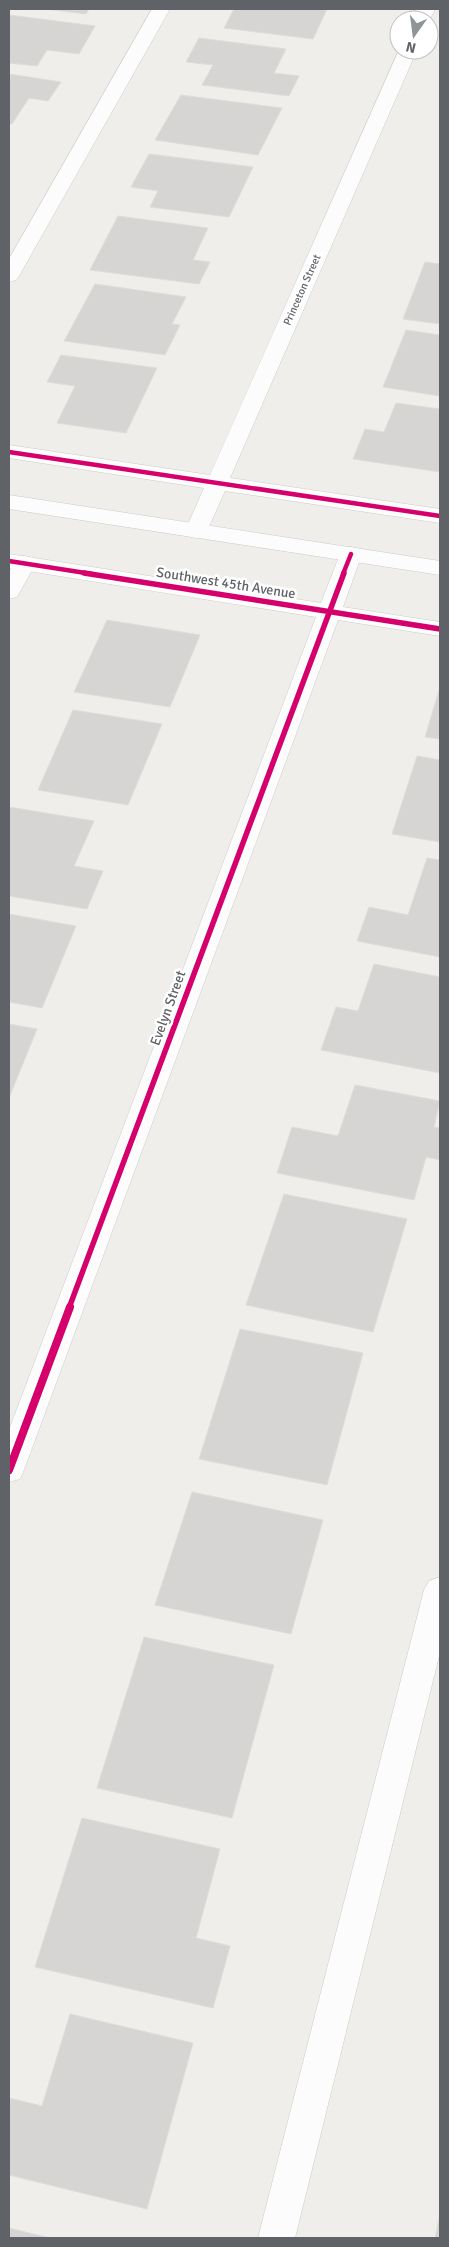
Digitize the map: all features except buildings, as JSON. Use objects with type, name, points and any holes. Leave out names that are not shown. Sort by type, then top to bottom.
[{"type":"street","points":[[9,276],[162,9]]},
{"type":"street","name":"Princeton Street","points":[[196,531],[404,60]]},
{"type":"street","points":[[9,452],[440,516]]},
{"type":"street","points":[[9,502],[440,568]]},
{"type":"street","name":"Evelyn Street","points":[[9,1470],[351,554]]},
{"type":"street","points":[[9,592],[17,562]]},
{"type":"street","name":"Southwest 45th Avenue","points":[[17,562],[440,629]]},
{"type":"street","points":[[276,2238],[440,1590]]},
{"type":"cycle path","points":[[9,452],[440,516]]},
{"type":"cycle path","points":[[9,1470],[351,554]]},
{"type":"cycle path","points":[[9,561],[440,629]]}]
